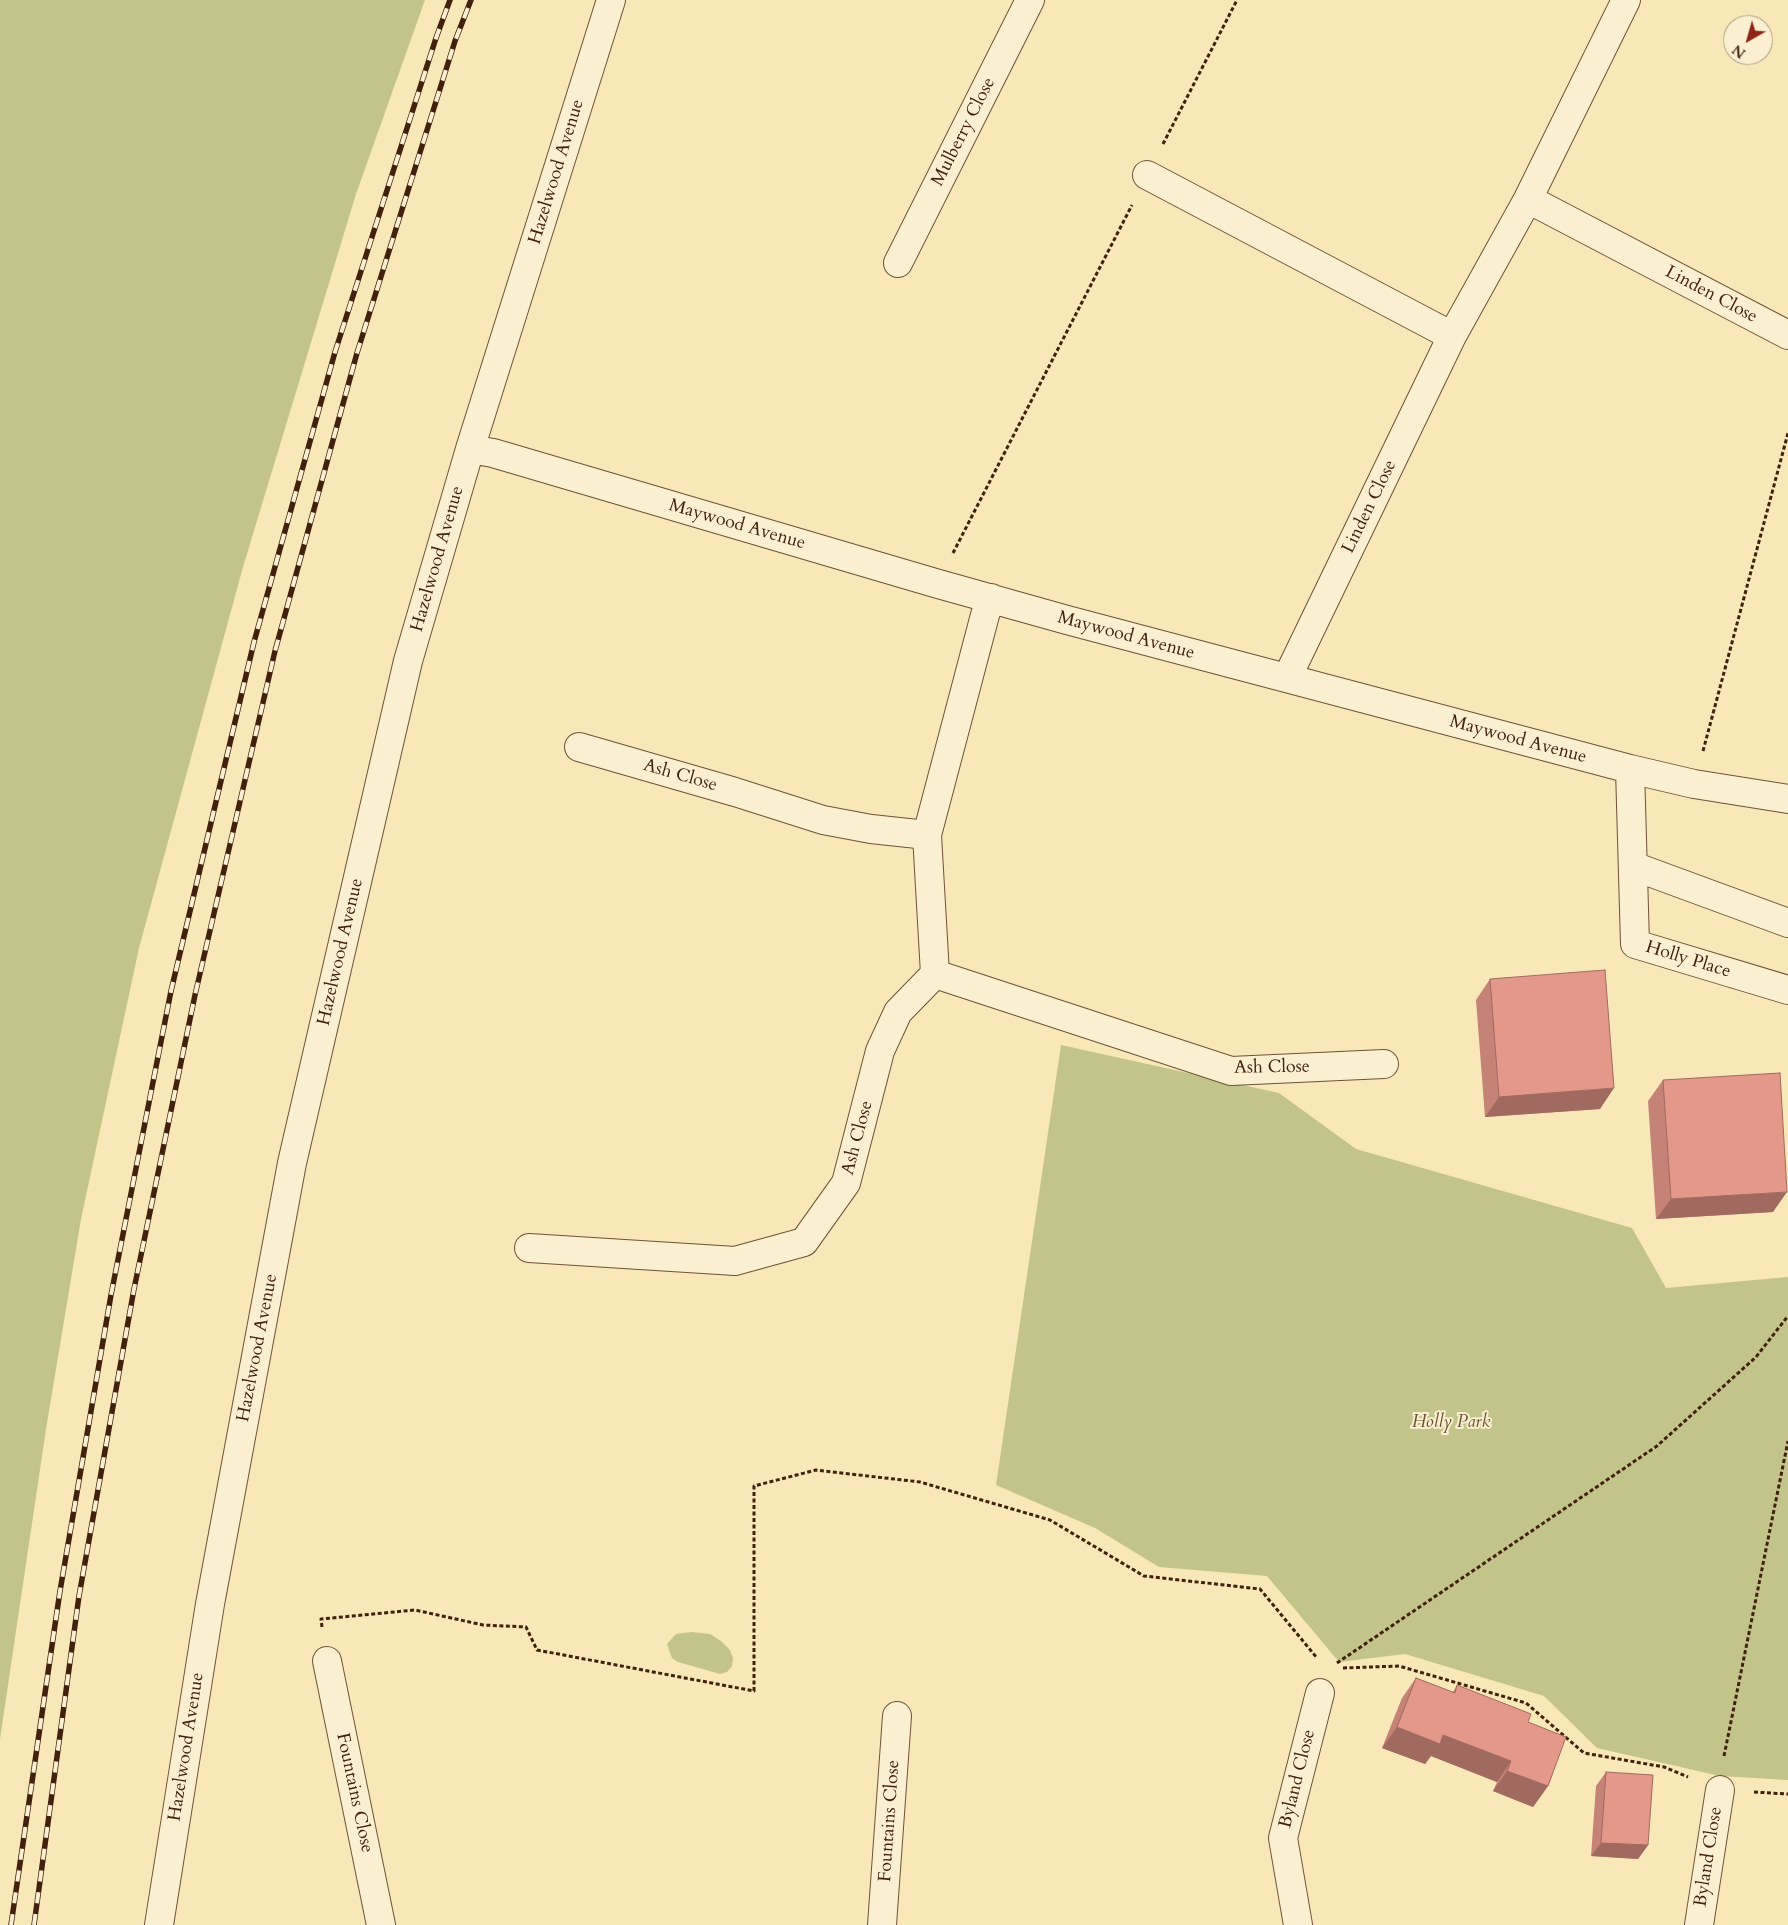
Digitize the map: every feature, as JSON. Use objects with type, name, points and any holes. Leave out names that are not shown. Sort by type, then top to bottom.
[{"type":"street","name":"Hazelwood Avenue","points":[[159,1925],[210,1604],[292,1163],[408,661],[470,449],[611,0]]},
{"type":"street","name":"Mulberry Close","points":[[898,263],[1030,0]]},
{"type":"street","name":"Linden Close","points":[[1287,678],[1452,336],[1528,199],[1626,0]]},
{"type":"street","points":[[1147,175],[1452,336]]},
{"type":"street","name":"Linden Close","points":[[1528,199],[1788,335]]},
{"type":"street","name":"Maywood Avenue","points":[[470,449],[493,453],[1067,620],[1630,769],[1694,784],[1788,799]]},
{"type":"street","points":[[935,974],[927,835],[991,598]]},
{"type":"street","name":"Ash Close","points":[[579,747],[735,792],[823,820],[871,829],[927,835]]},
{"type":"street","name":"Holly Place","points":[[1630,769],[1635,944],[1788,990]]},
{"type":"street","points":[[1632,866],[1788,923]]},
{"type":"street","name":"Ash Close","points":[[529,1248],[735,1261],[804,1242],[846,1183],[880,1052],[898,1012],[935,974],[1231,1071],[1384,1064]]},
{"type":"street","name":"Fountains Close","points":[[327,1661],[381,1925]]},
{"type":"street","name":"Byland Close","points":[[1298,1925],[1284,1838],[1323,1681]]},
{"type":"street","name":"Fountains Close","points":[[882,1925],[897,1716]]},
{"type":"street","name":"Byland Close","points":[[1699,1925],[1720,1790]]},
{"type":"path","points":[[935,583],[959,543],[1237,0]]},
{"type":"path","points":[[1694,784],[1788,433]]},
{"type":"path","points":[[1323,1681],[1657,1446],[1756,1357],[1788,1316]]},
{"type":"path","points":[[1720,1790],[1720,1776],[1788,1441]]},
{"type":"path","points":[[327,1661],[321,1619],[415,1610],[483,1625],[526,1627],[537,1650],[754,1691],[754,1486],[816,1470],[920,1482],[1050,1520],[1144,1576],[1260,1589],[1323,1681]]},
{"type":"path","points":[[1323,1681],[1399,1666],[1526,1704],[1584,1753],[1664,1767],[1720,1790],[1788,1794]]},
{"type":"green space","points":[[0,0],[425,0],[356,194],[243,567],[139,948],[81,1219],[46,1429],[0,1739]]},
{"type":"green space","name":"Holly Park","points":[[1061,1045],[1279,1093],[1356,1149],[1632,1228],[1666,1288],[1788,1277],[1788,1780],[1720,1776],[1597,1748],[1544,1696],[1405,1654],[1339,1662],[1267,1576],[1159,1567],[1095,1528],[996,1485]]},
{"type":"green space","points":[[691,1632],[710,1634],[730,1650],[733,1658],[732,1666],[727,1672],[720,1674],[678,1662],[672,1658],[667,1644],[676,1634]]},
{"type":"building","points":[[1605,970],[1614,1088],[1499,1097],[1490,979]]},
{"type":"building","points":[[1780,1073],[1787,1192],[1671,1199],[1663,1080]]},
{"type":"building","points":[[1416,1678],[1455,1693],[1457,1685],[1531,1714],[1528,1722],[1566,1737],[1548,1786],[1507,1771],[1511,1761],[1443,1735],[1440,1744],[1397,1727]]},
{"type":"building","points":[[1606,1772],[1653,1775],[1648,1845],[1601,1843]]},
{"type":"railway","points":[[11,1925],[60,1591],[111,1295],[171,991],[254,642],[335,352],[436,38],[450,0]]},
{"type":"railway","points":[[34,1925],[79,1596],[134,1289],[195,995],[275,651],[357,353],[455,41],[471,0]]}]
